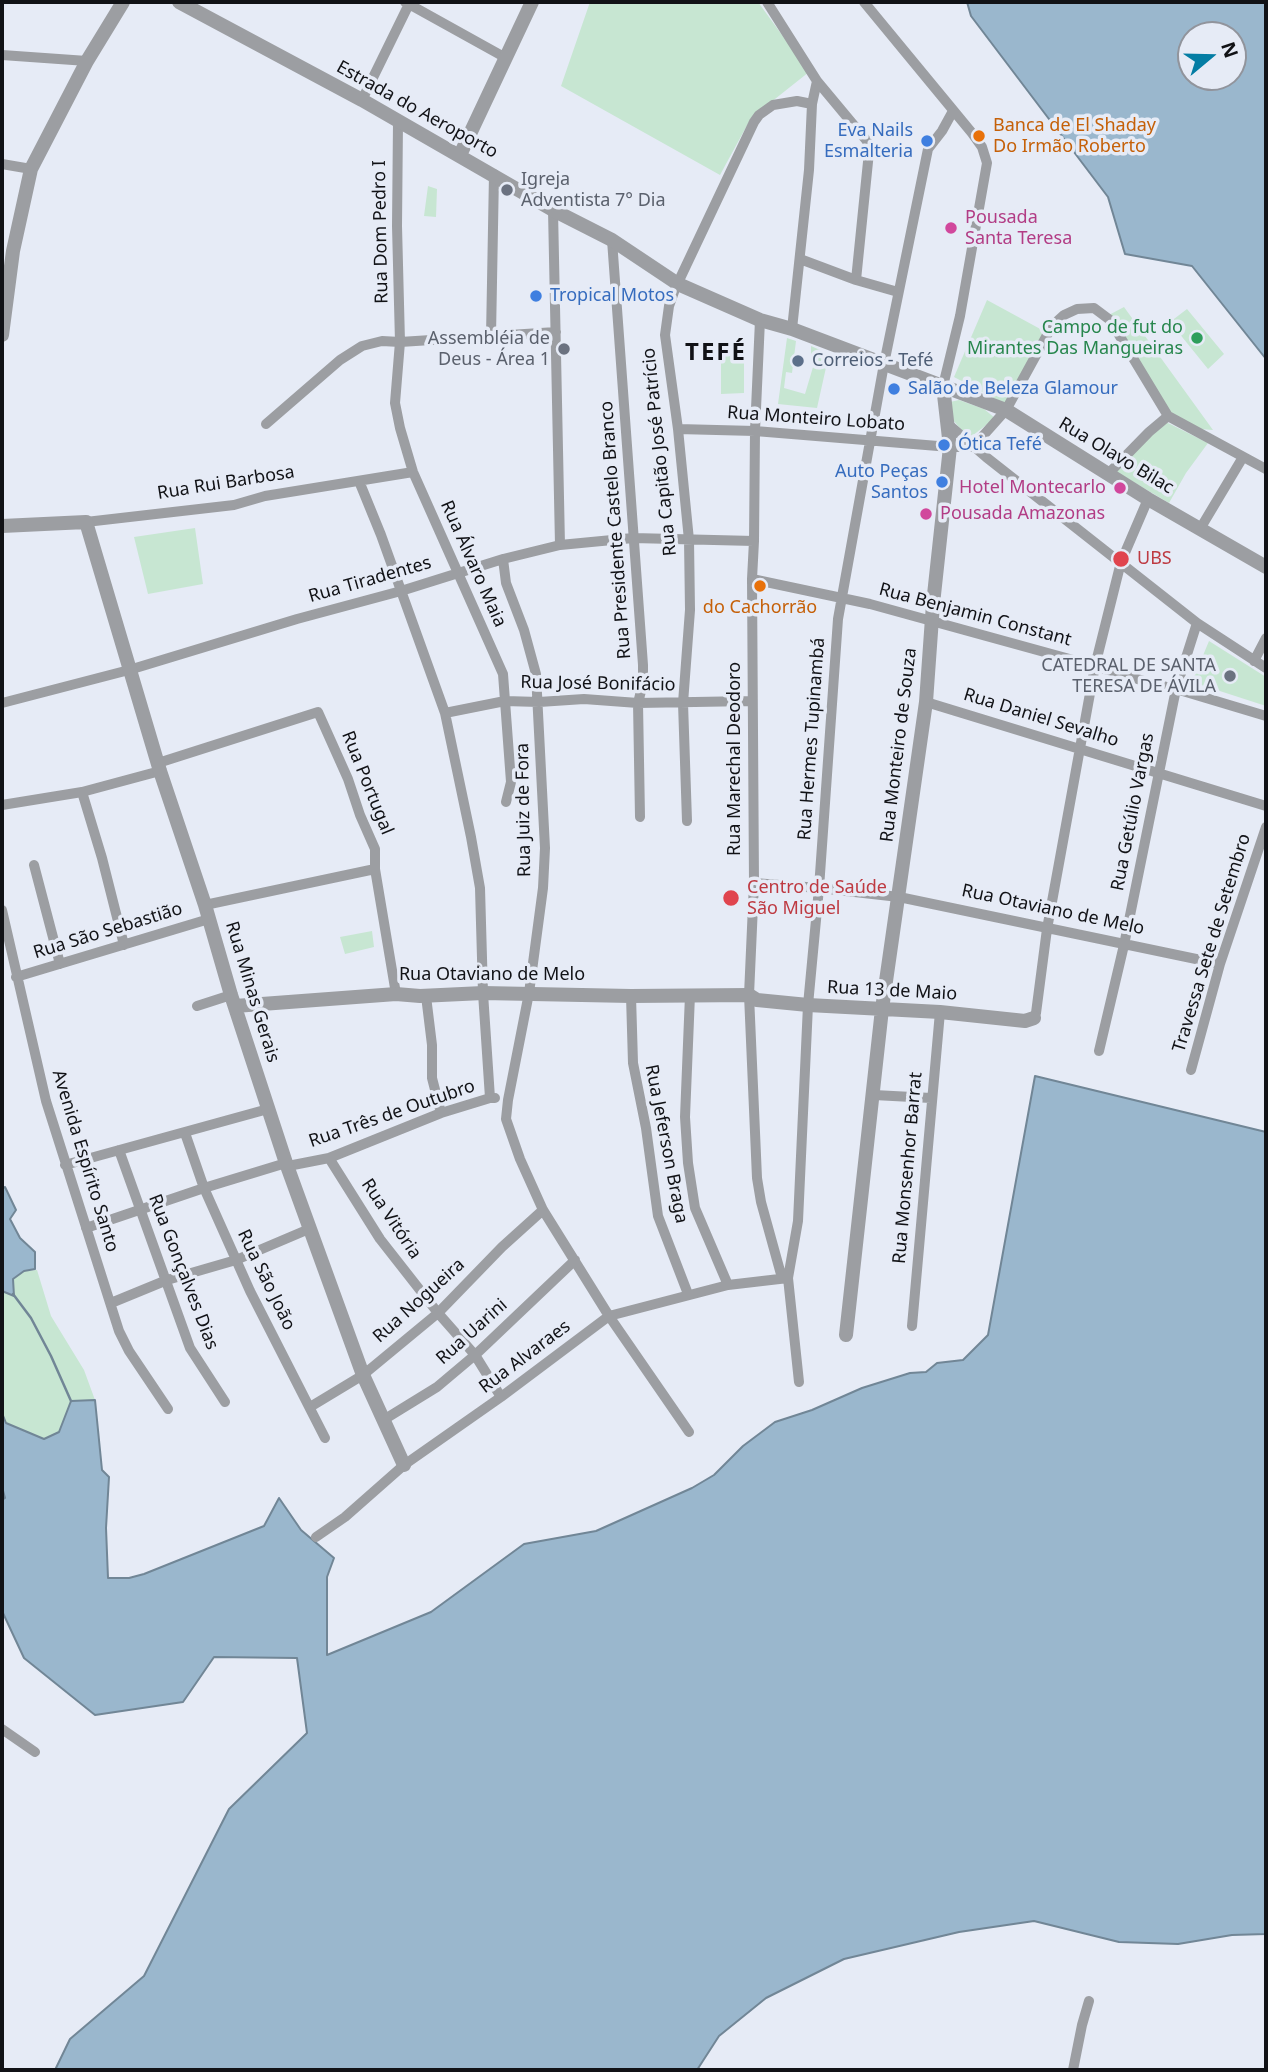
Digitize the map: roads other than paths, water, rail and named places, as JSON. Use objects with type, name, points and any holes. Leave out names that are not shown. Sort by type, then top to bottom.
[{"type":"street","points":[[2,335],[15,238],[31,169],[87,61],[123,2]]},
{"type":"street","name":"Estrada do Aeroporto","points":[[179,2],[362,100],[553,210],[612,240],[678,284],[760,320],[792,329],[943,386]]},
{"type":"street","points":[[362,100],[408,2],[506,58]]},
{"type":"street","points":[[460,155],[532,2]]},
{"type":"street","points":[[767,2],[817,81],[864,136],[868,146],[856,280]]},
{"type":"street","points":[[864,2],[953,111]]},
{"type":"street","points":[[2,55],[87,61]]},
{"type":"street","points":[[792,329],[817,81]]},
{"type":"street","name":"Rua Capitão José Patrício","points":[[687,821],[683,703],[690,610],[689,540],[665,335],[670,306],[733,166],[760,115],[780,103],[797,101],[813,104]]},
{"type":"street","name":"Rua Monteiro de Souza","points":[[846,1335],[882,1009],[926,702],[931,621],[950,447],[943,386],[960,316],[987,163],[982,147],[953,111]]},
{"type":"street","name":"Rua Hermes Tupinambá","points":[[799,1382],[785,1278],[798,1221],[808,1005],[838,619],[884,364],[928,149],[953,111]]},
{"type":"street","name":"Rua Dom Pedro I","points":[[398,122],[400,342]]},
{"type":"street","points":[[2,164],[31,169]]},
{"type":"street","points":[[491,337],[494,174]]},
{"type":"street","points":[[553,210],[560,545]]},
{"type":"street","name":"Rua Presidente Castelo Branco","points":[[612,240],[643,665],[643,683],[638,703],[640,817]]},
{"type":"street","points":[[800,259],[898,292]]},
{"type":"street","points":[[973,447],[1006,410],[1052,326],[1064,315],[1077,309],[1094,308],[1110,320],[1168,416],[1266,468]]},
{"type":"street","name":"Rua Marechal Deodoro","points":[[760,320],[752,579],[754,883],[749,995],[757,1178],[761,1202],[785,1278]]},
{"type":"street","points":[[266,424],[355,350],[370,343],[556,332]]},
{"type":"street","name":"Rua Álvaro Maia","points":[[400,342],[395,403],[413,472],[503,674],[511,782],[506,802]]},
{"type":"street","name":"Rua Olavo Bilac","points":[[943,386],[1006,410],[1148,499],[1266,567]]},
{"type":"street","points":[[1108,474],[1168,416]]},
{"type":"street","points":[[949,425],[973,447],[1197,623],[1266,668]]},
{"type":"street","name":"Rua Monteiro Lobato","points":[[678,429],[755,430],[973,447]]},
{"type":"street","points":[[1200,529],[1244,457]]},
{"type":"street","name":"Rua Rui Barbosa","points":[[2,526],[86,522],[234,505],[265,496],[413,472]]},
{"type":"street","points":[[359,481],[445,713],[480,888],[483,993],[491,1098]]},
{"type":"street","points":[[1034,1018],[1037,1013],[1046,929],[1095,666],[1121,562],[1148,499]]},
{"type":"street","name":"Rua Minas Gerais","points":[[86,522],[159,767],[268,1109],[363,1375],[404,1465]]},
{"type":"street","name":"Rua Tiradentes","points":[[2,703],[129,670],[297,619],[401,592],[503,559],[560,545],[633,538],[754,541]]},
{"type":"street","name":"Rua Juiz de Fora","points":[[503,559],[506,583],[524,630],[536,674],[545,848],[543,888],[529,993],[506,1119],[520,1159],[544,1210],[609,1316],[689,1432]]},
{"type":"street","name":"Rua Benjamin Constant","points":[[752,579],[843,598],[931,621],[1266,716]]},
{"type":"street","name":"Rua Getúlio Vargas","points":[[1099,1051],[1124,945],[1176,689],[1197,623]]},
{"type":"street","points":[[1254,661],[1266,638]]},
{"type":"street","name":"Rua José Bonifácio","points":[[445,713],[505,701],[751,701]]},
{"type":"street","name":"Rua Daniel Sevalho","points":[[926,702],[1266,806]]},
{"type":"street","name":"Rua Portugal","points":[[159,767],[318,712],[375,849],[375,869],[396,994]]},
{"type":"street","points":[[2,805],[82,792],[159,767]]},
{"type":"street","points":[[82,792],[124,945]]},
{"type":"street","name":"Travessa Sete de Setembro","points":[[1191,1069],[1220,964],[1266,827]]},
{"type":"street","points":[[34,865],[60,964]]},
{"type":"street","name":"Rua São Sebastião","points":[[16,977],[124,945],[207,912],[375,869]]},
{"type":"street","name":"Rua Otaviano de Melo","points":[[754,883],[899,897],[1220,964]]},
{"type":"street","name":"Avenida Espírito Santo","points":[[2,910],[46,1101],[124,1342],[169,1409]]},
{"type":"street","name":"Rua Otaviano de Melo","points":[[233,1001],[396,994],[749,995]]},
{"type":"street","points":[[691,995],[685,1117],[688,1163],[695,1208],[728,1285]]},
{"type":"street","name":"Rua 13 de Maio","points":[[749,995],[757,1000],[808,1005],[940,1012],[1025,1021],[1034,1018]]},
{"type":"street","points":[[426,996],[432,1045],[432,1078],[441,1113]]},
{"type":"street","name":"Rua Jeferson Braga","points":[[631,996],[633,1063],[646,1128],[658,1216],[688,1294]]},
{"type":"street","points":[[197,1006],[233,1001]]},
{"type":"street","name":"Rua Monsenhor Barrat","points":[[912,1326],[940,1012]]},
{"type":"street","points":[[874,1095],[931,1098]]},
{"type":"street","name":"Rua Três de Outubro","points":[[86,1228],[204,1188],[287,1164],[330,1158],[441,1113],[491,1098],[508,1100]]},
{"type":"street","points":[[65,1165],[268,1109]]},
{"type":"street","name":"Rua São João","points":[[185,1133],[204,1188],[250,1291],[325,1438]]},
{"type":"street","name":"Rua Gonçalves Dias","points":[[118,1150],[190,1348],[225,1402]]},
{"type":"street","name":"Rua Vitória","points":[[330,1158],[380,1239],[475,1355],[501,1397]]},
{"type":"street","name":"Rua Nogueira","points":[[310,1407],[363,1375],[438,1313],[502,1247],[544,1210]]},
{"type":"street","points":[[111,1303],[167,1280],[236,1260],[309,1229]]},
{"type":"street","name":"Rua Uarini","points":[[385,1419],[437,1387],[475,1355],[575,1260]]},
{"type":"street","name":"Rua Alvaraes","points":[[316,1537],[345,1517],[404,1465],[609,1316],[728,1285],[785,1278]]},
{"type":"street","points":[[2,1729],[35,1752]]},
{"type":"street","points":[[1073,2070],[1089,2001]]},
{"type":"water","points":[[967,2],[1266,2],[1266,359],[1192,266],[1125,254],[1108,197],[971,16]]},
{"type":"water","points":[[1035,1076],[1266,1132],[1266,1934],[1232,1935],[1178,1944],[1119,1942],[1034,1921],[959,1932],[844,1959],[766,1998],[719,2036],[697,2070],[55,2070],[70,2039],[144,1976],[229,1809],[307,1733],[297,1658],[214,1657],[183,1702],[95,1715],[24,1658],[2,1611],[2,1500],[5,1498],[2,1487],[2,1413],[6,1423],[44,1439],[59,1432],[71,1401],[95,1400],[102,1470],[109,1477],[106,1528],[108,1578],[129,1578],[144,1574],[264,1526],[279,1498],[301,1530],[334,1558],[327,1577],[327,1655],[431,1612],[524,1544],[596,1531],[692,1488],[714,1475],[743,1446],[775,1422],[812,1410],[862,1388],[910,1373],[926,1372],[937,1363],[963,1360],[988,1335]]},
{"type":"water","points":[[5,1187],[16,1210],[10,1219],[20,1238],[35,1252],[35,1269],[24,1271],[13,1279],[14,1296],[2,1291],[2,1189]]},
{"type":"waterway","points":[[13,1294],[31,1318],[71,1401]]},
{"type":"place","name":"Banca de El Shaday Do Irmão Roberto","points":[[979,136]]},
{"type":"place","name":"Eva Nails Esmalteria","points":[[927,141]]},
{"type":"place","name":"Igreja Adventista 7° Dia","points":[[507,190]]},
{"type":"place","name":"Pousada Santa Teresa","points":[[951,228]]},
{"type":"place","name":"Tropical Motos","points":[[536,296]]},
{"type":"place","name":"Campo de fut do Mirantes Das Mangueiras","points":[[1197,338]]},
{"type":"place","name":"Assembléia de Deus - Área 1","points":[[564,349]]},
{"type":"place","name":"Correios - Tefé","points":[[798,361]]},
{"type":"place","name":"Salão de Beleza Glamour","points":[[894,389]]},
{"type":"place","name":"Ótica Tefé","points":[[944,445]]},
{"type":"place","name":"Auto Peças Santos","points":[[942,482]]},
{"type":"place","name":"Hotel Montecarlo","points":[[1120,488]]},
{"type":"place","name":"Pousada Amazonas","points":[[926,514]]},
{"type":"place","name":"UBS","points":[[1121,559]]},
{"type":"place","name":"do Cachorrão","points":[[760,586]]},
{"type":"place","name":"CATEDRAL DE SANTA TERESA DE ÁVILA","points":[[1230,676]]},
{"type":"place","name":"Centro de Saúde São Miguel","points":[[731,898]]},
{"type":"district","name":"TEFÉ","points":[[716,353]]}]
